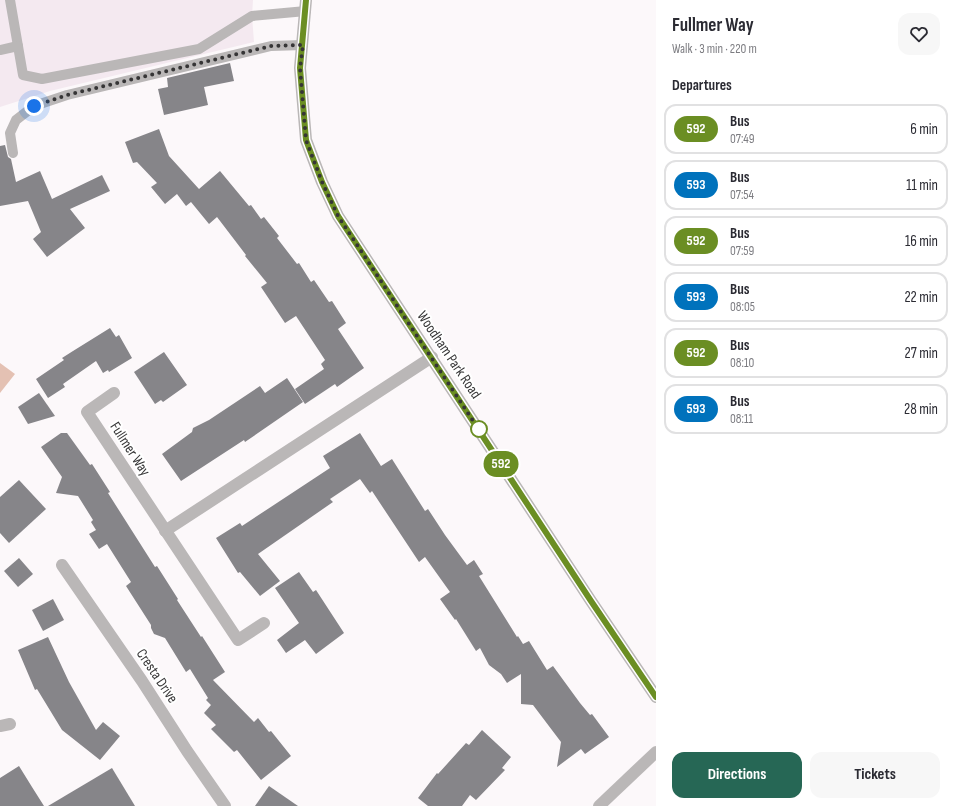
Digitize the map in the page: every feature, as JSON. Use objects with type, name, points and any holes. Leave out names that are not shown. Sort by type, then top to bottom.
[{"type":"street","name":"Woodham Park Road","points":[[306,6],[300,68],[306,140],[322,182],[338,216],[591,601],[656,697]]},
{"type":"street","points":[[165,531],[432,357]]},
{"type":"street","name":"Fullmer Way","points":[[114,393],[87,412],[238,640],[264,623]]},
{"type":"street","name":"Cresta Drive","points":[[62,565],[142,681],[187,751],[225,806]]},
{"type":"street","points":[[599,806],[656,752]]},
{"type":"lane","points":[[10,0],[23,75],[42,79],[199,49],[252,16],[306,6]]},
{"type":"lane","points":[[13,153],[10,133],[16,120],[34,106],[67,95],[271,46],[303,45]]},
{"type":"lane","points":[[0,50],[18,46]]},
{"type":"shaded area","points":[[0,0],[253,0],[252,16],[254,42],[50,91],[0,107]]},
{"type":"shaded area","points":[[0,363],[15,374],[0,393]]},
{"type":"building","points":[[230,63],[234,81],[204,87],[208,105],[164,115],[158,89],[168,87],[167,78]]},
{"type":"building","points":[[159,129],[169,156],[199,189],[220,171],[249,206],[251,205],[261,219],[264,217],[279,236],[277,238],[297,264],[299,263],[311,282],[314,280],[329,302],[332,301],[346,323],[338,329],[364,368],[337,387],[335,384],[305,404],[295,389],[324,369],[321,364],[325,360],[296,316],[285,323],[261,287],[267,283],[245,256],[246,255],[217,217],[209,224],[191,202],[186,206],[177,194],[165,204],[151,187],[157,183],[137,162],[133,163],[125,142]]},
{"type":"building","points":[[5,145],[8,157],[11,159],[16,182],[40,171],[52,199],[102,175],[110,191],[70,209],[85,228],[47,257],[33,239],[41,232],[28,201],[0,206],[0,146]]},
{"type":"building","points":[[110,328],[116,337],[119,335],[132,358],[109,372],[108,370],[103,373],[96,361],[63,384],[65,387],[48,398],[36,379],[64,360],[62,358]]},
{"type":"building","points":[[164,352],[187,385],[163,402],[161,400],[155,404],[134,372]]},
{"type":"building","points":[[287,378],[303,402],[245,442],[244,440],[181,481],[162,454],[192,432],[193,428],[209,420],[260,386],[265,393]]},
{"type":"building","points":[[39,393],[55,416],[28,424],[18,407]]},
{"type":"building","points":[[61,433],[67,433],[90,465],[92,464],[110,492],[108,493],[155,567],[157,566],[178,599],[177,600],[225,672],[213,680],[254,722],[258,718],[269,732],[271,731],[291,756],[261,780],[237,750],[234,752],[211,729],[216,725],[204,713],[211,705],[206,700],[208,698],[190,669],[186,672],[165,638],[154,634],[151,625],[126,586],[131,582],[107,544],[99,549],[89,534],[96,530],[91,522],[93,520],[78,496],[56,493],[62,477],[41,447]]},
{"type":"building","points":[[360,433],[381,466],[392,459],[425,511],[428,509],[467,565],[474,560],[483,574],[479,576],[517,637],[518,636],[523,644],[529,641],[547,670],[553,666],[580,703],[590,715],[592,714],[609,737],[585,754],[581,749],[557,767],[561,742],[533,705],[521,704],[521,674],[507,683],[501,674],[489,665],[480,648],[476,651],[456,619],[455,620],[440,599],[450,592],[425,557],[419,562],[372,491],[370,493],[360,479],[330,499],[333,502],[258,554],[280,581],[260,596],[240,572],[238,573],[216,538],[240,523],[242,526],[330,468],[323,456]]},
{"type":"building","points":[[19,480],[46,509],[9,543],[0,533],[0,497]]},
{"type":"building","points":[[19,558],[33,574],[18,587],[4,571]]},
{"type":"building","points":[[299,572],[313,592],[316,590],[344,633],[316,654],[305,640],[286,653],[277,640],[299,623],[275,588]]},
{"type":"building","points":[[53,599],[64,620],[43,631],[32,610]]},
{"type":"building","points":[[48,637],[69,682],[96,730],[103,722],[120,736],[100,760],[62,730],[37,689],[35,690],[18,650]]},
{"type":"building","points":[[482,730],[511,757],[502,768],[505,770],[476,800],[470,795],[462,806],[428,806],[418,798],[437,773],[438,774],[466,743],[469,745]]},
{"type":"building","points":[[19,766],[44,806],[0,806],[0,778]]},
{"type":"building","points":[[112,768],[135,806],[48,806]]},
{"type":"building","points":[[269,786],[298,806],[255,806]]},
{"type":"bus line","name":"592","points":[[306,0],[300,68],[306,140],[322,182],[338,216],[378,274],[591,601],[656,697]]},
{"type":"route","points":[[34,106],[67,95],[271,46],[303,45],[300,68],[306,140],[322,182],[338,216],[378,274],[479,429]]}]
